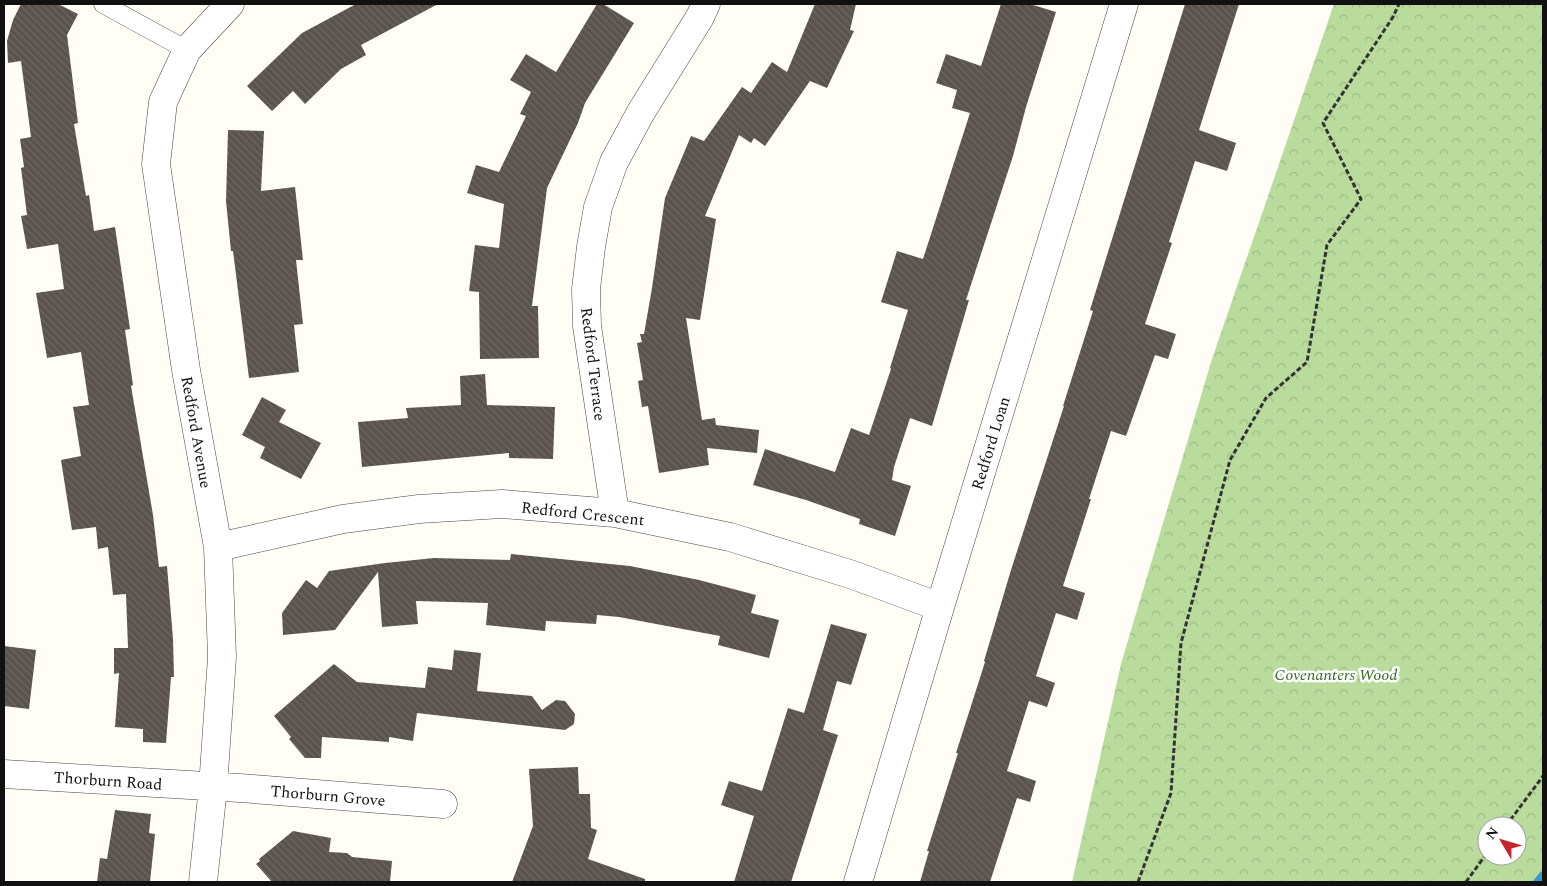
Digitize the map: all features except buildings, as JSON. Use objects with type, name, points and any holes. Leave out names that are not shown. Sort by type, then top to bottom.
[{"type":"street","name":"Redford Avenue","points":[[203,882],[213,787],[222,657],[218,547],[186,370],[156,164],[163,102],[187,50],[230,4]]},
{"type":"street","name":"Redford Terrace","points":[[614,513],[587,326],[586,289],[598,207],[618,154],[706,4]]},
{"type":"street","name":"Redford Loan","points":[[858,882],[1124,4]]},
{"type":"street","name":"Redford Crescent","points":[[218,547],[343,519],[419,509],[502,504],[614,513],[730,537],[853,575],[940,607]]},
{"type":"street","name":"Thorburn Road","points":[[4,774],[213,787]]},
{"type":"street","name":"Thorburn Grove","points":[[213,787],[443,804]]},
{"type":"lane","points":[[103,4],[187,50]]},
{"type":"path","points":[[1138,882],[1171,793],[1181,643],[1230,460],[1266,398],[1306,362],[1327,245],[1361,199],[1323,123],[1393,17],[1399,4]]},
{"type":"path","points":[[1513,816],[1543,776]]},
{"type":"path","points":[[1466,882],[1478,866]]},
{"type":"green space","name":"Covenanters Wood","points":[[1334,4],[1543,4],[1543,882],[1072,882],[1121,664],[1212,359]]},
{"type":"waterway","points":[[1538,882],[1543,876]]}]
